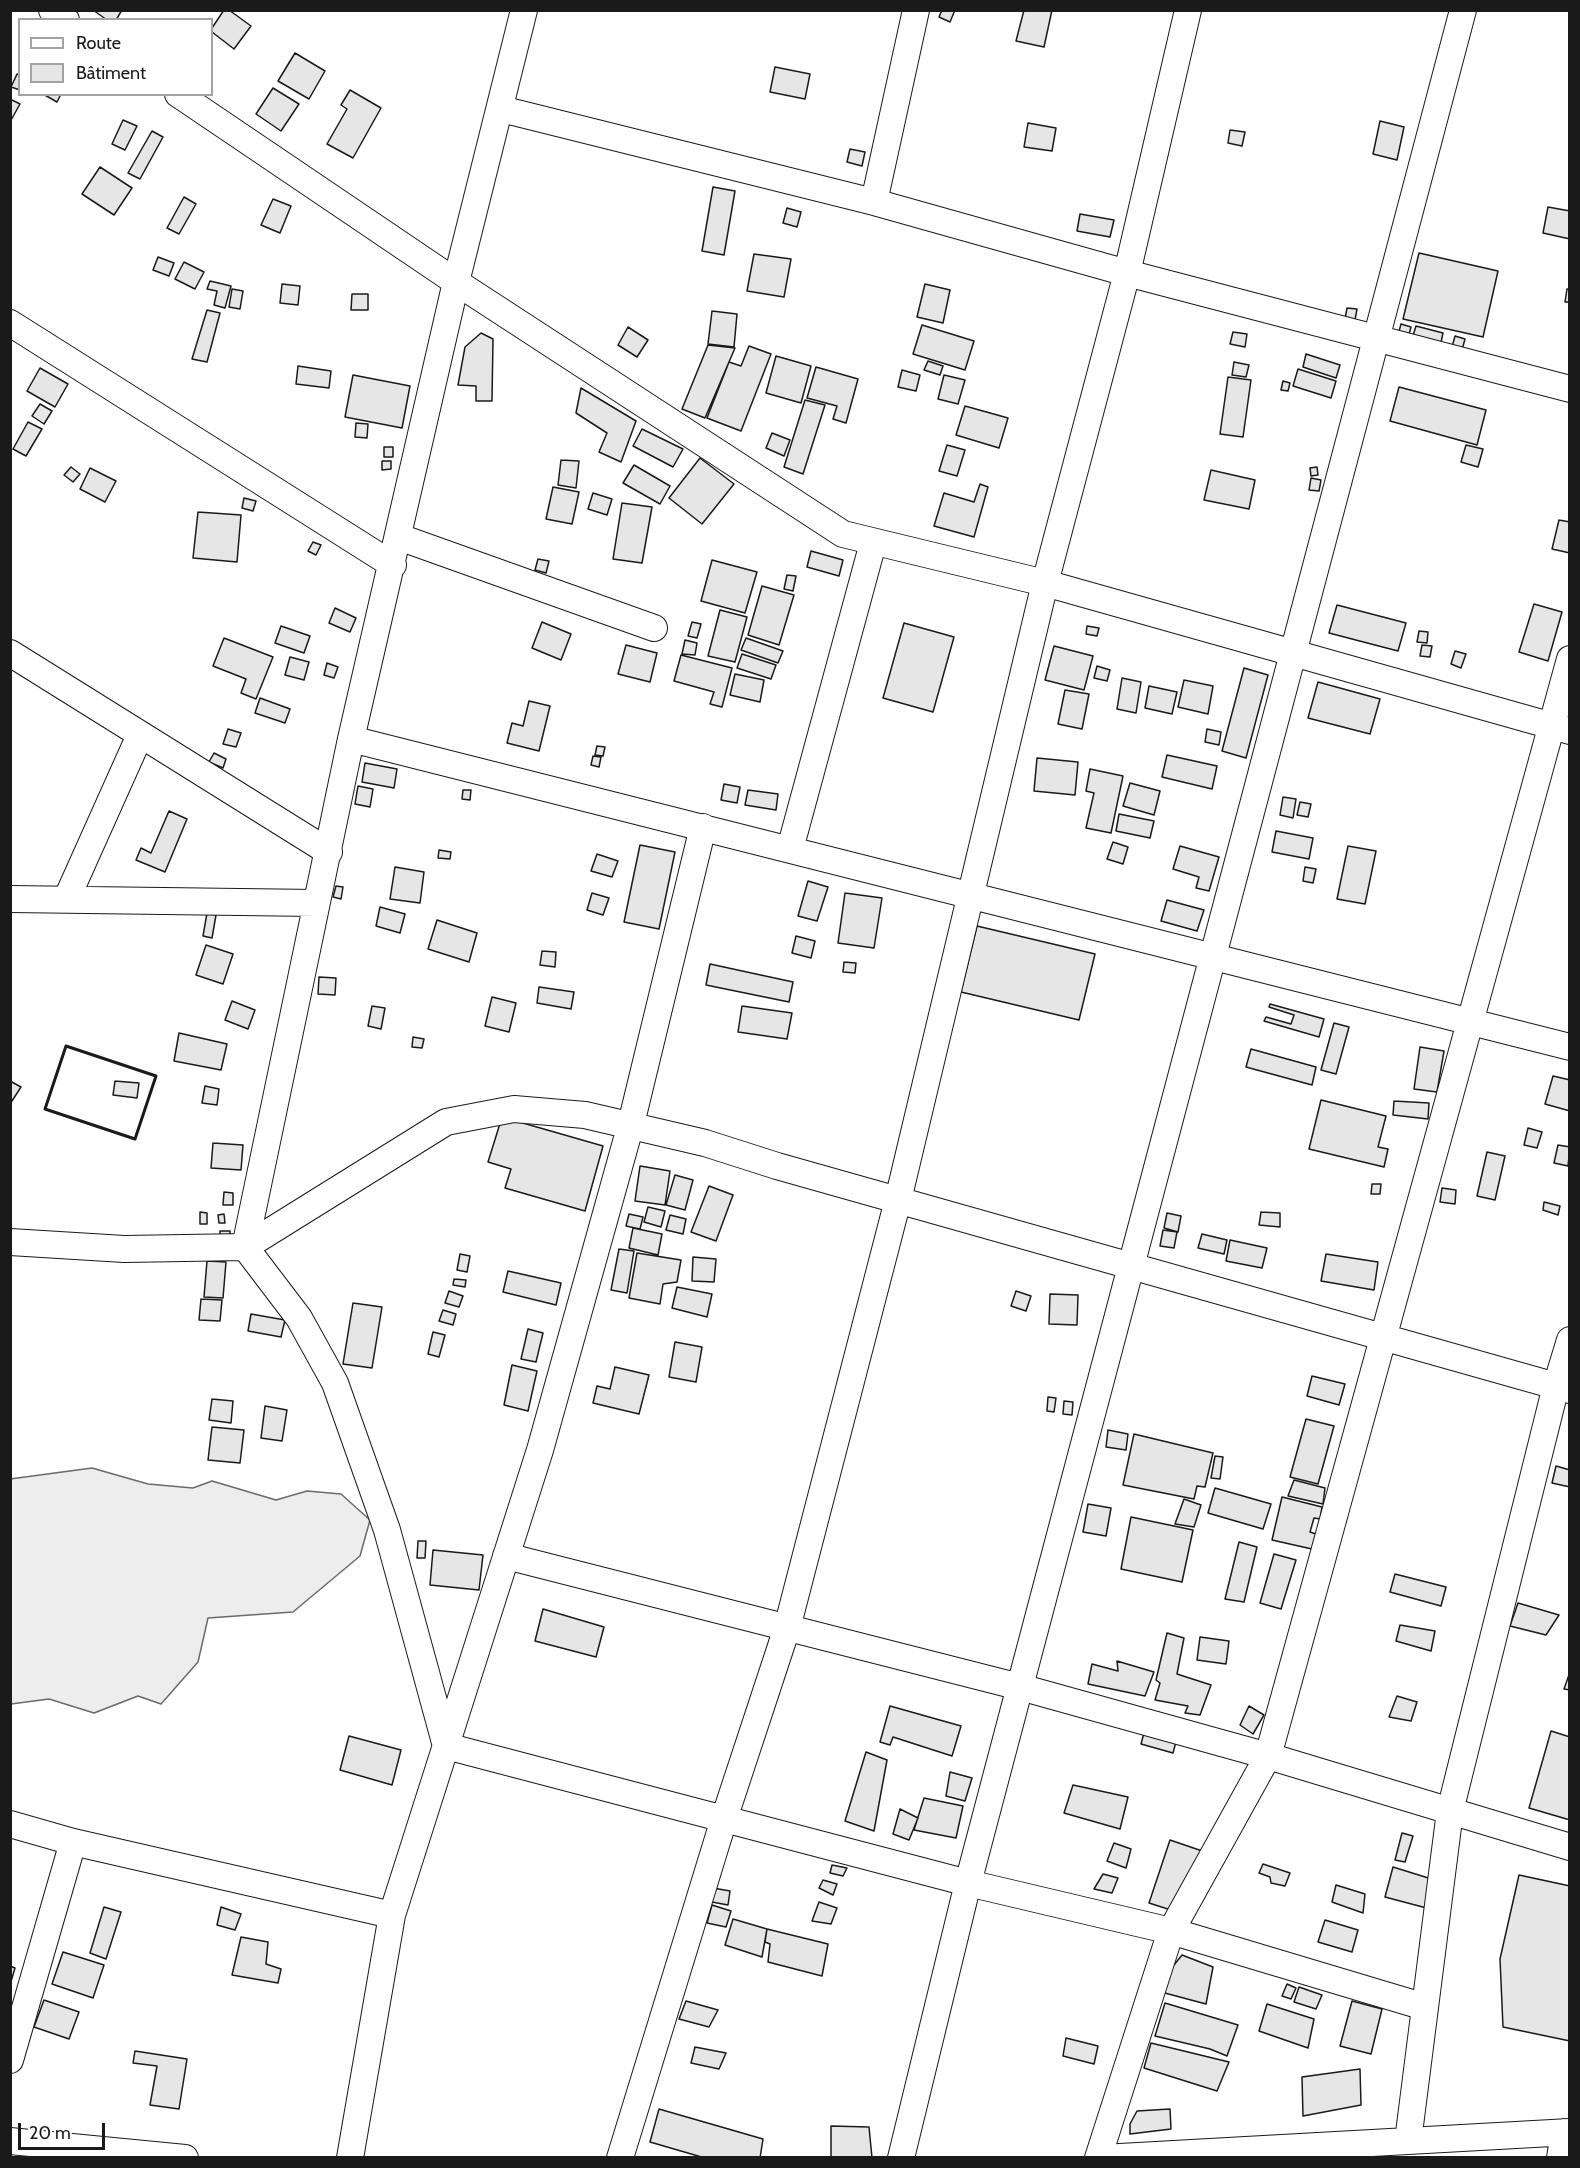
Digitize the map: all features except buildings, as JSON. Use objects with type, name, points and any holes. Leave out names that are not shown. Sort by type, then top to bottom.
[{"type":"street","points":[[446,1746],[387,1530],[335,1383],[299,1318],[245,1246],[351,739],[393,565],[456,282],[524,10]]},
{"type":"street","points":[[874,202],[916,10]]},
{"type":"street","points":[[620,2157],[724,1819],[787,1628],[898,1200],[973,896],[1045,583],[1127,273],[1188,10]]},
{"type":"street","points":[[901,2157],[968,1883],[1463,10]]},
{"type":"street","points":[[181,96],[456,282],[843,534],[1045,583],[1560,729]]},
{"type":"street","points":[[501,109],[874,202],[1127,273],[1569,389]]},
{"type":"street","points":[[10,323],[393,565]]},
{"type":"street","points":[[399,537],[654,628]]},
{"type":"street","points":[[790,849],[873,543]]},
{"type":"street","points":[[10,653],[329,852]]},
{"type":"street","points":[[1560,2157],[1567,2132],[1408,2141],[1302,2152],[1100,2157],[1171,1931],[1268,1756],[1471,1022],[1560,729],[1569,659]]},
{"type":"street","points":[[66,898],[140,735]]},
{"type":"street","points":[[351,739],[1569,1047]]},
{"type":"street","points":[[350,2157],[392,1915],[540,1450],[631,1124],[703,827]]},
{"type":"street","points":[[10,898],[316,903]]},
{"type":"street","points":[[10,1242],[124,1249],[245,1246],[446,1122],[514,1109],[585,1115],[705,1143],[777,1166],[1563,1388]]},
{"type":"street","points":[[1408,2141],[1450,1811],[1563,1388],[1569,1340]]},
{"type":"street","points":[[506,1556],[1020,1687],[1268,1756],[1569,1847]]},
{"type":"street","points":[[446,1746],[968,1883],[1171,1931],[1425,2007]]},
{"type":"street","points":[[10,1824],[73,1842],[392,1915]]},
{"type":"street","points":[[10,2060],[73,1842]]},
{"type":"street","points":[[10,2141],[184,2157]]},
{"type":"shaded area","points":[[92,1468],[148,1484],[193,1488],[212,1481],[276,1500],[307,1491],[341,1494],[370,1520],[360,1556],[293,1612],[208,1618],[198,1662],[161,1704],[138,1696],[94,1713],[49,1699],[11,1704],[10,1479]]},
{"type":"wall","points":[[66,1046],[156,1076],[135,1139],[45,1109],[66,1046]]}]
